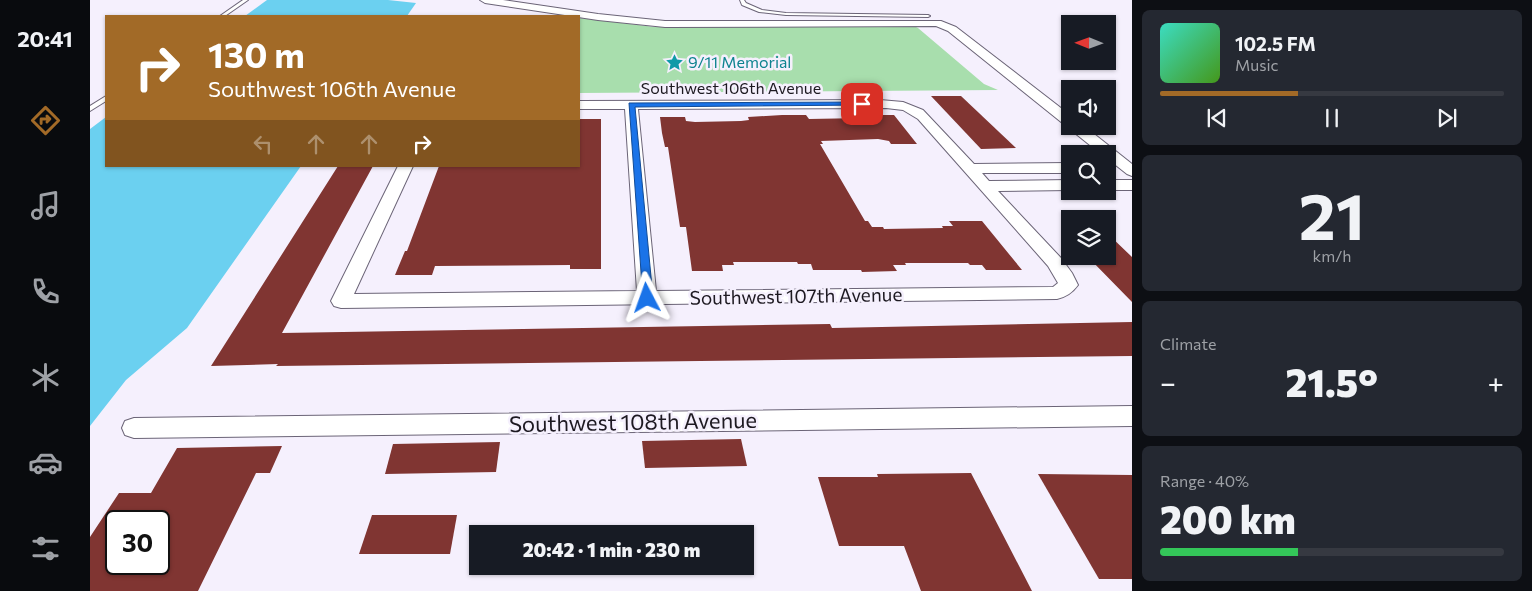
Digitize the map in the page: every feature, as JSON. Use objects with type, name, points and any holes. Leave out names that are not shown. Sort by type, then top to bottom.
[{"type":"street","points":[[485,0],[579,15]]},
{"type":"street","points":[[580,15],[666,24],[933,19],[952,29],[1061,115]]},
{"type":"street","name":"Southwest 106th Avenue","points":[[580,105],[897,104],[913,108],[923,116],[971,169]]},
{"type":"street","points":[[632,105],[647,298]]},
{"type":"street","points":[[1087,135],[1130,169]]},
{"type":"street","name":"Southwest 107th Avenue","points":[[406,167],[342,301],[1057,293],[1068,285],[1067,279],[1059,268],[986,186]]},
{"type":"street","points":[[1032,168],[1048,185]]},
{"type":"street","points":[[971,169],[1061,168]]},
{"type":"street","points":[[1116,168],[1130,169]]},
{"type":"street","points":[[971,169],[986,186],[1061,185]]},
{"type":"street","points":[[1116,185],[1132,184]]},
{"type":"street","name":"Southwest 108th Avenue","points":[[134,428],[1132,416]]},
{"type":"lane","points":[[224,15],[246,0]]},
{"type":"lane","points":[[742,0],[744,4],[752,8],[778,13],[933,19]]},
{"type":"lane","points":[[90,109],[105,99]]},
{"type":"green space","points":[[580,18],[655,27],[914,26],[984,84],[998,90],[580,93]]},
{"type":"water","points":[[267,0],[388,0],[416,3],[408,15],[246,15]]},
{"type":"water","points":[[105,118],[105,167],[300,167],[187,328],[126,380],[90,426],[90,129]]},
{"type":"building","points":[[931,96],[961,96],[1016,148],[981,149]]},
{"type":"building","points":[[806,115],[809,119],[871,118],[869,115],[894,115],[917,144],[891,144],[889,141],[878,139],[821,141],[823,144],[820,144],[865,221],[868,221],[872,227],[883,227],[884,229],[943,228],[942,226],[953,226],[949,221],[982,221],[1022,270],[986,270],[982,265],[970,265],[968,263],[905,263],[906,265],[893,265],[897,271],[862,272],[861,270],[813,270],[811,264],[798,264],[797,262],[733,262],[734,265],[722,265],[723,271],[692,271],[686,227],[680,227],[668,147],[665,147],[660,117],[685,117],[686,121],[695,122],[741,121],[749,120],[748,117]]},
{"type":"building","points":[[580,119],[601,119],[601,269],[570,269],[570,265],[435,266],[432,275],[395,275],[405,251],[407,251],[439,167],[580,167]]},
{"type":"building","points":[[337,167],[372,167],[282,333],[830,324],[832,328],[1132,322],[1132,356],[211,366]]},
{"type":"building","points":[[1116,242],[1132,257],[1132,302],[1096,265],[1116,265]]},
{"type":"building","points":[[741,439],[747,466],[645,468],[642,441]]},
{"type":"building","points":[[500,442],[496,472],[385,474],[393,444]]},
{"type":"building","points":[[282,446],[270,473],[256,473],[198,591],[90,591],[90,537],[105,514],[105,575],[170,575],[170,510],[108,510],[119,493],[151,493],[177,448]]},
{"type":"building","points":[[971,473],[1032,591],[921,591],[904,546],[839,546],[818,477],[878,477],[877,474]]},
{"type":"building","points":[[1038,474],[1132,475],[1132,579],[1099,579]]},
{"type":"building","points":[[372,515],[457,515],[450,554],[359,554]]},
{"type":"place","name":"9/11 Memorial","points":[[674,62]]},
{"type":"route","points":[[647,298],[632,105],[862,104]]}]
